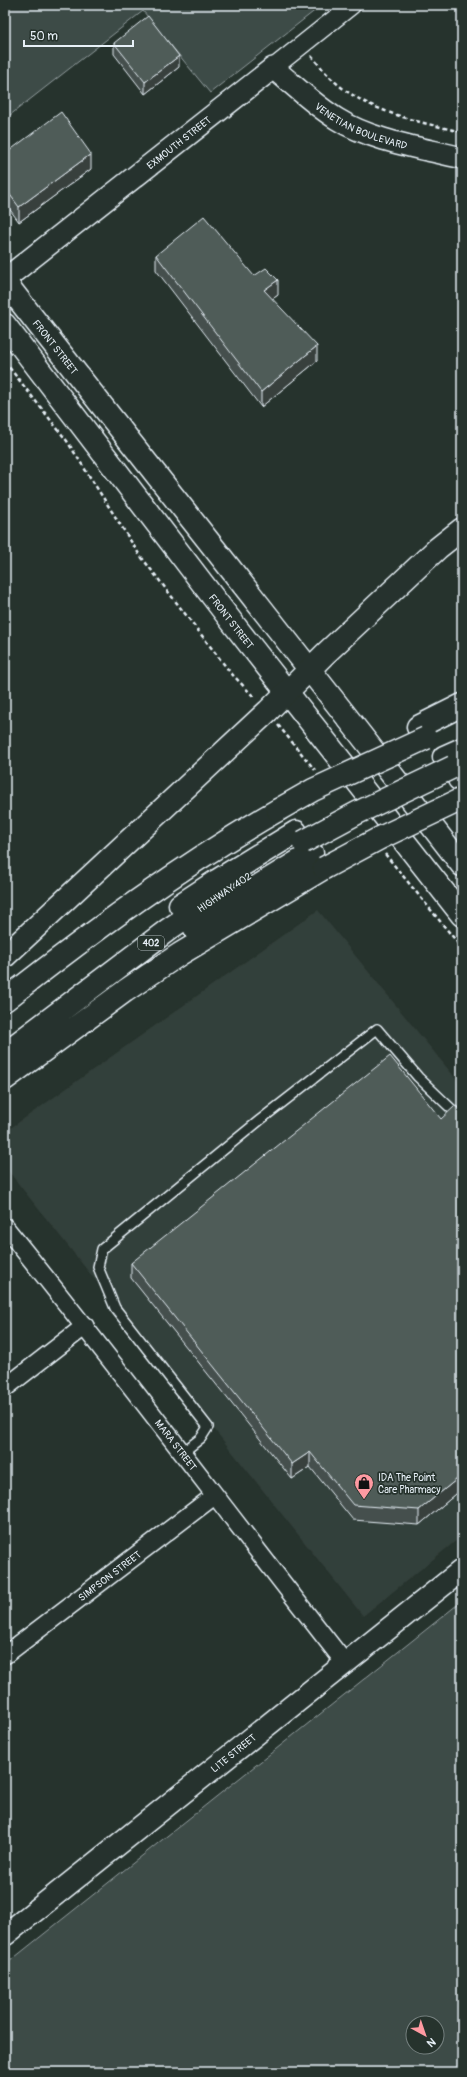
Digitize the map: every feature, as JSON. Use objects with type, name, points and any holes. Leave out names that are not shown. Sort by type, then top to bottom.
[{"type":"main road","name":"FRONT STREET","points":[[5,281],[183,510],[311,668],[462,865]]},
{"type":"main road","name":"FRONT STREET","points":[[5,325],[287,692],[462,915]]},
{"type":"main road","points":[[5,956],[268,711],[311,668],[438,548],[462,530]]},
{"type":"main road","points":[[422,733],[462,704]]},
{"type":"main road","points":[[5,1000],[135,901],[224,841],[278,810],[316,783],[422,733],[462,722]]},
{"type":"main road","points":[[5,1034],[164,917],[225,875],[309,849],[380,838],[458,770]]},
{"type":"main road","name":"HIGHWAY 402","points":[[5,1053],[169,929],[258,869],[309,849],[357,813],[458,770]]},
{"type":"main road","points":[[5,1078],[125,991],[174,958],[309,849]]},
{"type":"street","name":"EXMOUTH STREET","points":[[5,281],[352,5]]},
{"type":"street","name":"VENETIAN BOULEVARD","points":[[273,68],[315,104],[338,120],[364,133],[462,158]]},
{"type":"street","name":"MARA STREET","points":[[5,1227],[85,1326],[214,1496],[345,1663]]},
{"type":"street","points":[[5,1388],[85,1326]]},
{"type":"street","name":"SIMPSON STREET","points":[[5,1655],[214,1496]]},
{"type":"street","name":"LITE STREET","points":[[5,1935],[462,1570]]},
{"type":"lane","points":[[182,1453],[201,1438],[208,1427],[115,1308],[98,1267],[102,1249],[260,1120],[377,1029],[418,1077],[462,1119]]},
{"type":"path","points":[[302,45],[333,81],[360,99],[383,110],[462,132]]},
{"type":"path","points":[[5,362],[67,441],[139,554],[230,672],[268,711],[316,783]]},
{"type":"path","points":[[381,850],[462,948]]},
{"type":"shaded area","points":[[5,5],[322,5],[210,93],[143,11],[5,119]]},
{"type":"shaded area","points":[[318,910],[462,1086],[462,1536],[363,1616],[5,1167],[5,1132]]},
{"type":"shaded area","points":[[462,1601],[462,2072],[5,2072],[5,1965]]},
{"type":"building","points":[[148,16],[179,56],[145,82],[114,43]]},
{"type":"building","points":[[61,112],[91,154],[19,207],[5,188],[5,154]]},
{"type":"building","points":[[204,216],[254,276],[266,268],[278,280],[264,290],[317,346],[261,392],[156,255]]},
{"type":"building","points":[[390,1056],[441,1119],[455,1106],[462,1111],[462,1475],[419,1510],[353,1505],[310,1452],[292,1464],[131,1263]]},
{"type":"place","name":"IDA The Point Care Pharmacy","points":[[364,1500]]}]
